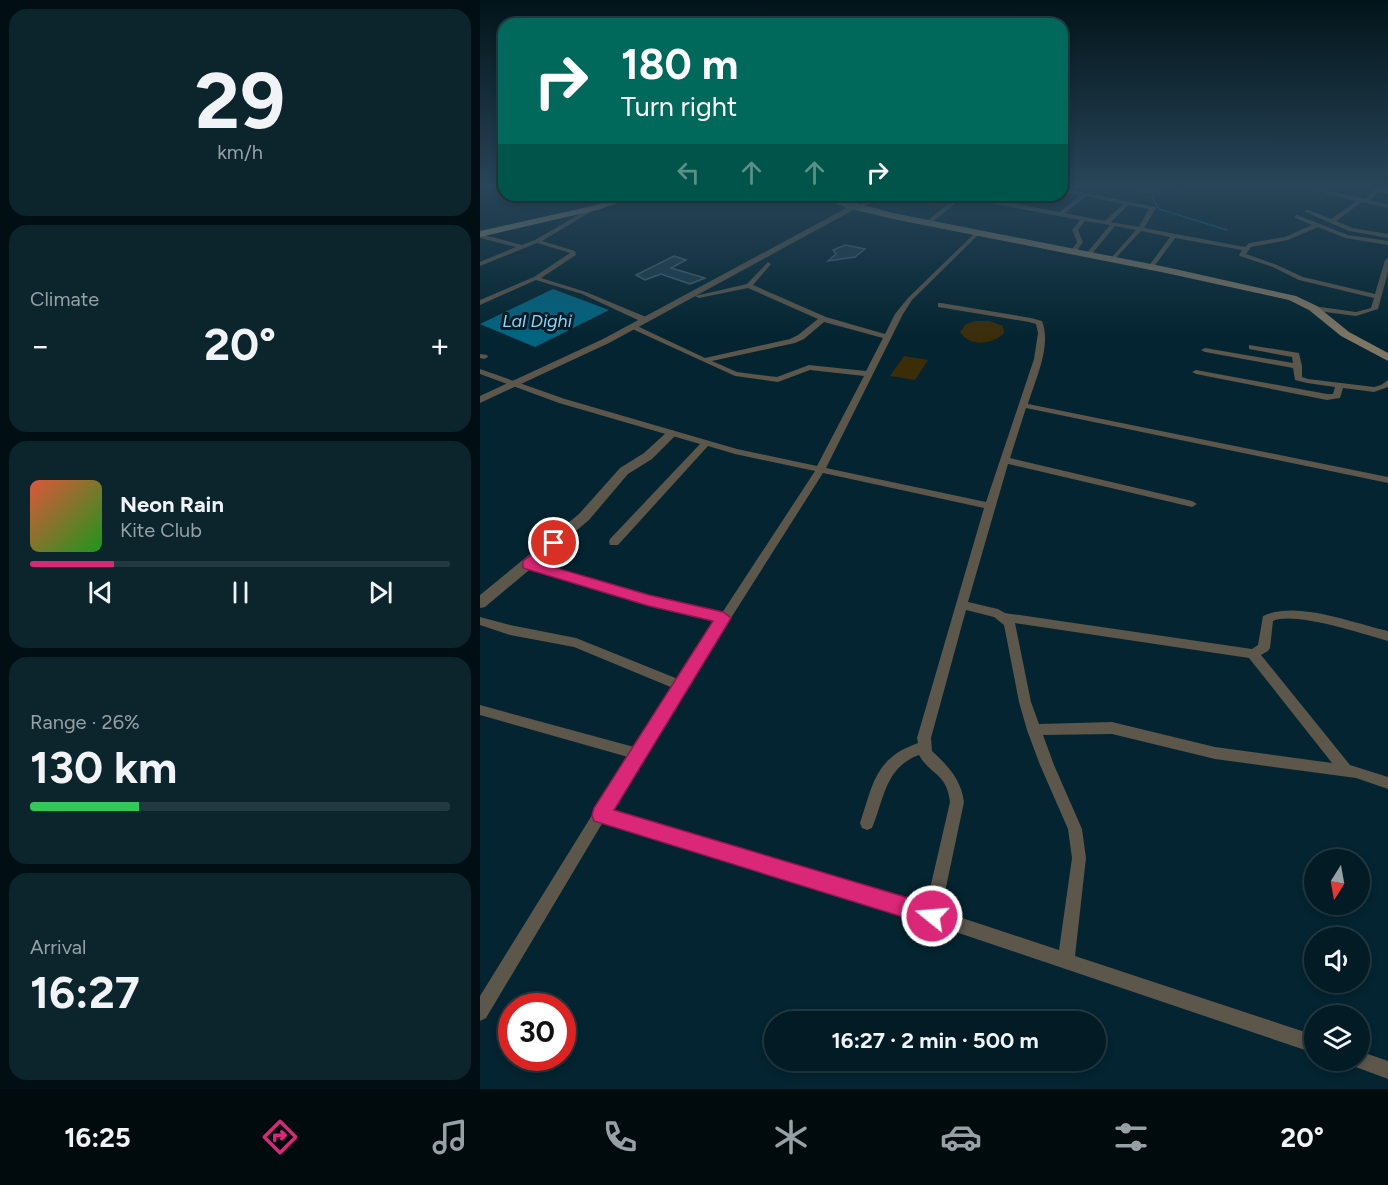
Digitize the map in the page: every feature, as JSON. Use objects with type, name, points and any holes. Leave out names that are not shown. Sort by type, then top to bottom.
[{"type":"main road","points":[[998,237],[1292,298],[1313,308],[1345,334],[1388,358]]},
{"type":"street","points":[[487,237],[523,246]]},
{"type":"street","points":[[480,264],[544,237]]},
{"type":"street","points":[[480,400],[632,327],[800,237]]},
{"type":"street","points":[[480,1012],[637,754],[820,470],[868,374],[910,299],[973,237]]},
{"type":"street","points":[[1074,251],[1080,242],[1078,237]]},
{"type":"street","points":[[1089,254],[1103,237]]},
{"type":"street","points":[[1113,260],[1133,237]]},
{"type":"street","points":[[1151,267],[1172,237]]},
{"type":"street","points":[[1178,237],[1245,249]]},
{"type":"street","points":[[1291,237],[1252,244],[1245,249],[1243,257],[1275,266],[1294,277],[1376,296]]},
{"type":"street","points":[[1347,237],[1388,243]]},
{"type":"street","points":[[1359,237],[1367,240]]},
{"type":"street","points":[[480,303],[536,278],[573,255],[573,252],[567,249],[537,241]]},
{"type":"street","points":[[1313,308],[1367,313],[1374,309],[1388,260]]},
{"type":"street","points":[[749,286],[768,264]]},
{"type":"street","points":[[536,278],[584,293],[643,320]]},
{"type":"street","points":[[699,296],[749,286],[823,319],[888,337]]},
{"type":"street","points":[[932,916],[957,802],[954,783],[925,754],[922,747],[990,506],[1038,359],[1042,333],[1039,323],[1007,315],[941,305]]},
{"type":"street","points":[[705,360],[792,341],[801,337],[823,319]]},
{"type":"street","points":[[632,327],[735,374],[778,380],[809,367],[868,374]]},
{"type":"street","points":[[1252,347],[1296,355],[1297,391]]},
{"type":"street","points":[[1204,350],[1298,366]]},
{"type":"street","points":[[480,371],[562,401],[706,443],[990,506]]},
{"type":"street","points":[[1196,372],[1333,397],[1339,394],[1340,386]]},
{"type":"street","points":[[1298,378],[1374,390],[1384,387],[1388,382]]},
{"type":"street","points":[[1022,405],[1388,480]]},
{"type":"street","points":[[480,603],[584,517],[624,471],[648,456],[672,433]]},
{"type":"street","points":[[614,542],[706,443]]},
{"type":"street","points":[[1005,460],[1192,504]]},
{"type":"street","points":[[528,565],[649,600],[723,618]]},
{"type":"street","points":[[962,605],[1004,616],[1253,654],[1264,648],[1267,620],[1277,614],[1324,620],[1388,636]]},
{"type":"street","points":[[1004,616],[1012,631],[1025,702],[1034,730],[1078,843],[1079,858],[1066,960]]},
{"type":"street","points":[[480,621],[510,630],[576,642],[681,686]]},
{"type":"street","points":[[1253,654],[1346,770]]},
{"type":"street","points":[[480,711],[637,754]]},
{"type":"street","points":[[1034,730],[1112,729],[1215,753],[1346,770],[1388,783]]},
{"type":"street","points":[[867,823],[890,763],[897,756],[922,747]]},
{"type":"street","points":[[601,815],[932,916],[1304,1041]]},
{"type":"street","points":[[1370,1064],[1388,1070]]},
{"type":"shaded area","points":[[975,321],[990,321],[1003,326],[1004,333],[988,342],[969,340],[960,332],[966,324]]},
{"type":"shaded area","points":[[904,356],[928,360],[915,380],[890,376]]},
{"type":"water","name":"Lal Dighi","points":[[553,289],[609,310],[535,347],[480,324]]},
{"type":"building","points":[[845,245],[865,249],[855,257],[828,261],[836,254],[833,250]]},
{"type":"building","points":[[674,256],[686,260],[671,268],[705,278],[690,284],[661,274],[645,280],[636,275]]},
{"type":"route","points":[[554,543],[528,565],[589,584],[723,618],[601,815],[932,916]]}]
